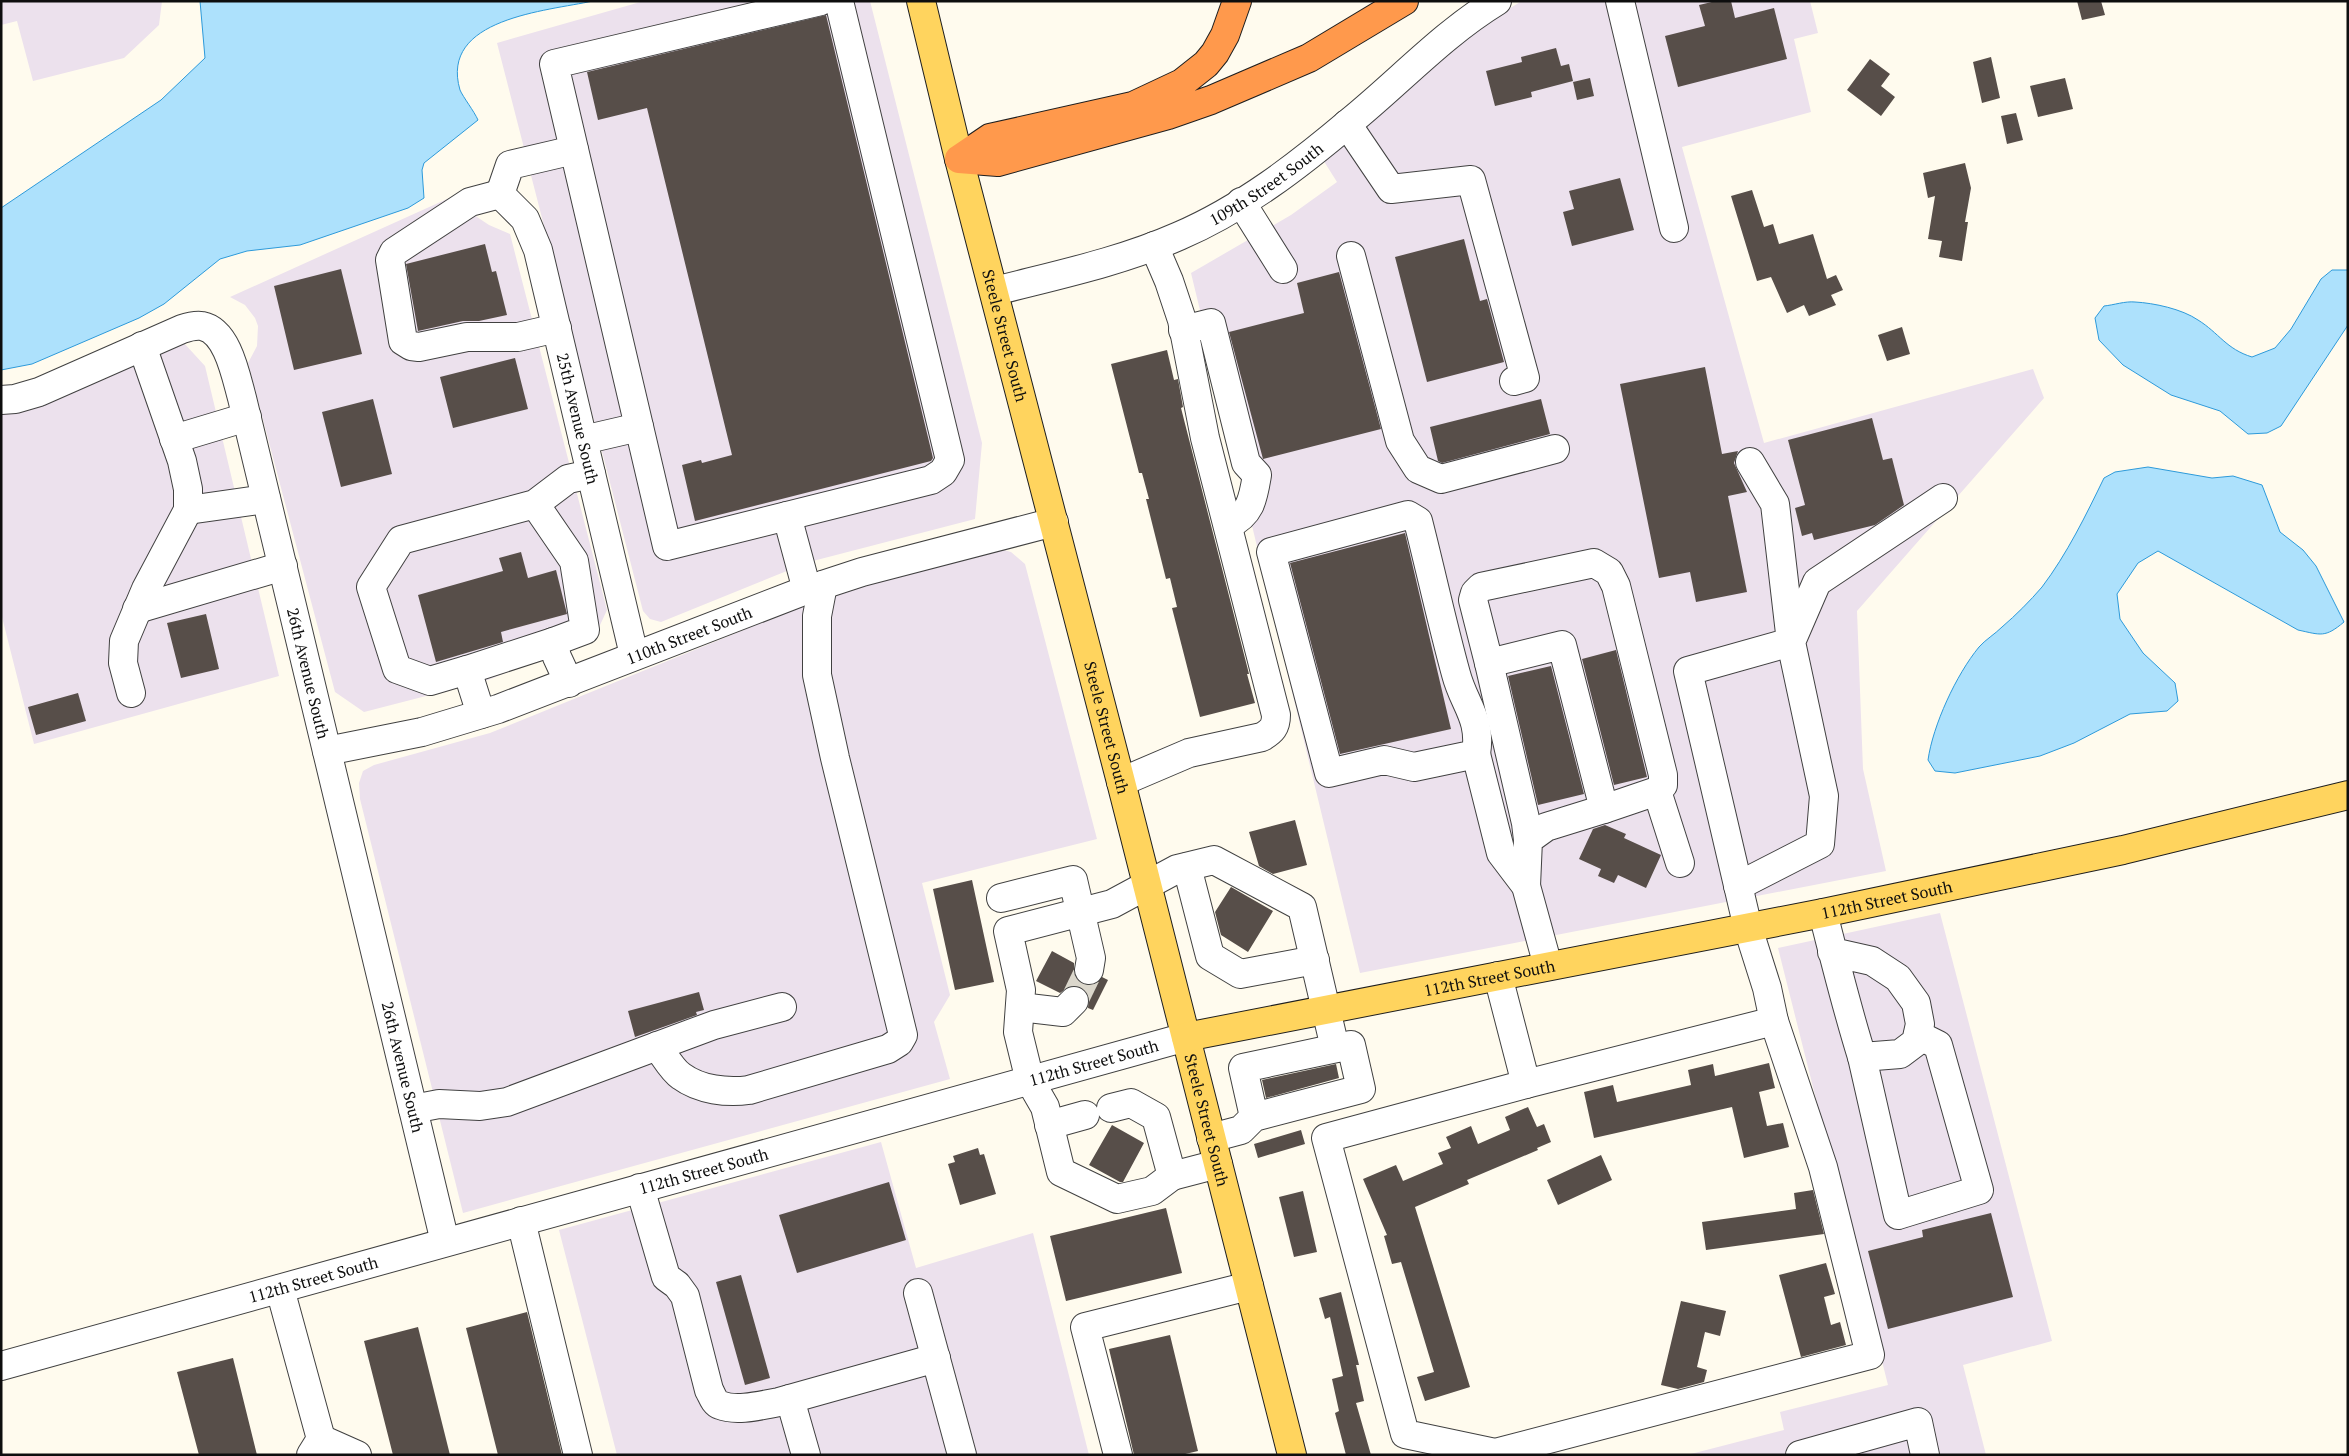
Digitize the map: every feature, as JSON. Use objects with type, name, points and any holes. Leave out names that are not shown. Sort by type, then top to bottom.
[{"type":"highway","points":[[959,159],[990,138],[1133,106],[1182,83],[1206,64],[1215,53],[1225,35],[1237,1]]},
{"type":"highway","points":[[959,159],[998,162],[1168,115],[1211,100],[1309,58],[1404,1]]},
{"type":"main road","name":"Steele Street South","points":[[922,1],[959,159],[995,291],[1148,885],[1292,1455]]},
{"type":"main road","name":"112th Street South","points":[[1186,1037],[1823,913],[2123,850],[2348,795]]},
{"type":"street","points":[[821,1],[554,64],[667,546],[931,480],[942,472],[950,460],[839,1]]},
{"type":"street","name":"109th Street South","points":[[995,291],[1105,263],[1154,246],[1180,236],[1241,202],[1276,180],[1347,124],[1457,29],[1497,1]]},
{"type":"street","points":[[1620,1],[1674,228]]},
{"type":"street","points":[[1347,124],[1391,189],[1471,180],[1525,378],[1514,381]]},
{"type":"street","points":[[557,328],[518,337],[467,337],[411,346],[402,341],[390,260],[394,252],[470,202],[500,194],[510,165],[574,150]]},
{"type":"street","name":"25th Avenue South","points":[[500,194],[520,212],[530,227],[538,250],[634,655]]},
{"type":"street","points":[[1241,202],[1283,270]]},
{"type":"street","points":[[1121,782],[1189,753],[1262,737],[1276,725],[1274,705],[1205,438],[1183,330],[1169,281],[1154,246]]},
{"type":"street","points":[[1351,256],[1400,441],[1418,469],[1441,479],[1555,449]]},
{"type":"street","points":[[1183,330],[1211,323],[1246,464],[1257,475],[1252,500],[1241,519],[1228,525]]},
{"type":"street","name":"26th Avenue South","points":[[1,400],[15,399],[39,392],[182,328],[201,326],[208,329],[224,344],[247,417],[445,1242]]},
{"type":"street","points":[[131,692],[123,663],[124,641],[136,609],[188,510],[188,489],[174,439],[142,346]]},
{"type":"street","points":[[174,439],[247,417]]},
{"type":"street","points":[[583,440],[639,428]]},
{"type":"street","points":[[1738,886],[1820,844],[1824,796],[1791,642],[1774,504],[1750,462]]},
{"type":"street","points":[[535,504],[574,561],[585,630],[467,670],[430,680],[397,669],[371,587],[401,540],[535,504],[568,479],[591,474]]},
{"type":"street","points":[[188,510],[266,498]]},
{"type":"street","points":[[1791,642],[1817,582],[1943,498]]},
{"type":"street","points":[[1476,754],[1414,768],[1384,760],[1329,773],[1271,552],[1408,515],[1418,521],[1457,677],[1472,710],[1478,741],[1476,754],[1501,853],[1526,886]]},
{"type":"street","points":[[657,1046],[680,1076],[716,1090],[730,1092],[749,1090],[888,1049],[899,1042],[903,1035],[835,758],[817,675],[815,588],[787,516]]},
{"type":"street","name":"110th Street South","points":[[327,751],[422,732],[481,714],[569,682],[634,655],[862,572],[1054,522]]},
{"type":"street","points":[[1528,840],[1546,827],[1657,792],[1663,786],[1664,775],[1616,586],[1609,572],[1594,563],[1481,587],[1475,593],[1473,600],[1526,823],[1528,840],[1526,886],[1548,966]]},
{"type":"street","points":[[136,609],[283,566]]},
{"type":"street","points":[[553,642],[557,657],[569,682]]},
{"type":"street","points":[[1774,1021],[1526,1084],[1326,1138],[1405,1434],[1495,1453],[1870,1356],[1823,1167],[1774,1021],[1767,988],[1748,928],[1688,671],[1791,642]]},
{"type":"street","points":[[1489,663],[1562,645],[1604,809]]},
{"type":"street","points":[[467,670],[481,714]]},
{"type":"street","points":[[1657,792],[1680,863]]},
{"type":"street","points":[[1003,909],[1112,904],[1177,869],[1214,860],[1302,907],[1334,1048]]},
{"type":"street","points":[[1187,867],[1210,956],[1240,974],[1315,960]]},
{"type":"street","points":[[1079,906],[1091,958],[1089,970]]},
{"type":"street","points":[[1079,906],[1008,931],[1021,990],[1018,1032],[1030,1081],[1045,1107],[1061,1172],[1117,1199],[1152,1191],[1172,1176],[1218,1164]]},
{"type":"street","points":[[1823,913],[1845,1003],[1862,1057],[1898,1215],[1979,1190],[1938,1045],[1918,1034]]},
{"type":"street","points":[[1832,952],[1872,961],[1898,978],[1916,1003],[1920,1024],[1916,1042],[1900,1054],[1862,1057]]},
{"type":"street","points":[[1498,976],[1526,1084]]},
{"type":"street","points":[[1020,1007],[1062,1012],[1074,1000]]},
{"type":"street","points":[[413,1109],[439,1104],[480,1106],[507,1102],[714,1024],[782,1006]]},
{"type":"street","name":"112th Street South","points":[[1,1366],[1186,1037]]},
{"type":"street","points":[[1211,1138],[1242,1130],[1254,1117],[1361,1089],[1351,1045],[1243,1068],[1254,1117]]},
{"type":"street","points":[[1049,1124],[1131,1103],[1156,1117],[1172,1176]]},
{"type":"street","points":[[640,1188],[666,1277],[677,1285],[685,1296],[713,1398],[719,1405],[731,1407],[755,1406],[790,1399],[936,1358]]},
{"type":"street","points":[[521,1221],[578,1455]]},
{"type":"street","points":[[1118,1455],[1085,1328],[1249,1286]]},
{"type":"street","points":[[280,1289],[316,1447],[357,1455]]},
{"type":"street","points":[[918,1293],[962,1455]]},
{"type":"street","points":[[790,1399],[806,1455]]},
{"type":"street","points":[[1800,1455],[1918,1422],[1925,1455]]},
{"type":"shaded area","points":[[1,1],[162,1],[159,25],[124,58],[33,81],[17,21],[1,25]]},
{"type":"shaded area","points":[[644,1],[870,1],[982,443],[975,519],[809,562],[661,622],[650,619],[643,611],[497,43]]},
{"type":"shaded area","points":[[1522,1],[1810,1],[1818,33],[1794,39],[1811,112],[1682,147],[1764,443],[2033,369],[2044,398],[1857,611],[1863,769],[1886,871],[1360,973],[1191,273],[1291,215],[1337,182],[1320,155],[1485,23]]},
{"type":"shaded area","points":[[458,194],[477,217],[489,225],[510,234],[607,610],[594,638],[488,680],[364,712],[335,692],[248,363],[257,346],[258,326],[255,318],[245,305],[230,297]]},
{"type":"shaded area","points":[[183,342],[205,366],[279,676],[34,744],[1,613],[1,413]]},
{"type":"shaded area","points":[[993,547],[1011,552],[1025,564],[1097,839],[922,883],[950,995],[934,1022],[950,1079],[463,1213],[360,799],[359,783],[363,771],[374,765],[490,733],[857,584]]},
{"type":"shaded area","points":[[1940,913],[2052,1341],[1963,1365],[1986,1455],[1687,1455],[1784,1430],[1780,1412],[1888,1385],[1778,948]]},
{"type":"shaded area","points":[[881,1142],[916,1268],[1033,1233],[1089,1455],[617,1455],[559,1230]]},
{"type":"water","points":[[200,1],[593,1],[550,9],[501,22],[481,33],[465,47],[458,66],[460,90],[478,120],[424,163],[422,170],[424,198],[408,208],[300,245],[247,251],[220,259],[164,304],[139,318],[32,364],[1,370],[1,208],[161,100],[205,58]]},
{"type":"water","points":[[2332,270],[2348,270],[2348,325],[2281,426],[2267,433],[2248,434],[2220,411],[2171,395],[2123,365],[2099,340],[2095,318],[2104,306],[2127,302],[2143,303],[2168,307],[2191,316],[2236,350],[2252,357],[2275,348],[2291,329],[2321,279]]},
{"type":"water","points":[[2148,467],[2212,478],[2233,476],[2262,485],[2280,532],[2303,550],[2316,566],[2344,622],[2332,631],[2322,634],[2298,630],[2158,551],[2138,563],[2117,594],[2120,619],[2143,653],[2175,683],[2178,701],[2167,711],[2130,714],[2074,743],[2040,756],[1955,773],[1935,771],[1928,760],[1935,732],[1954,686],[1970,658],[1981,644],[2018,613],[2042,587],[2068,548],[2104,478],[2115,472]]},
{"type":"building","points":[[1716,1],[1731,1],[1735,18],[1774,8],[1787,59],[1678,87],[1665,36],[1705,26],[1699,5]]},
{"type":"building","points":[[2077,1],[2101,1],[2105,15],[2082,20]]},
{"type":"building","points":[[826,15],[933,458],[931,461],[695,521],[682,465],[701,460],[702,463],[732,455],[647,108],[598,120],[587,72]]},
{"type":"building","points":[[1556,48],[1561,66],[1569,64],[1573,81],[1531,92],[1532,97],[1495,106],[1486,71],[1522,62],[1521,57]]},
{"type":"building","points":[[1991,57],[2000,98],[1982,103],[1973,62]]},
{"type":"building","points":[[1870,59],[1890,74],[1881,86],[1895,97],[1881,116],[1847,90]]},
{"type":"building","points":[[1590,78],[1594,96],[1577,100],[1573,82]]},
{"type":"building","points":[[2065,78],[2073,109],[2038,117],[2030,86]]},
{"type":"building","points":[[2016,113],[2023,140],[2007,144],[2001,116]]},
{"type":"building","points":[[1965,163],[1971,188],[1965,222],[1968,222],[1962,261],[1939,257],[1942,241],[1928,239],[1935,196],[1928,198],[1923,173]]},
{"type":"building","points":[[1620,178],[1634,230],[1572,246],[1563,212],[1574,209],[1569,191]]},
{"type":"building","points":[[1752,190],[1764,227],[1773,224],[1779,244],[1813,234],[1827,279],[1836,275],[1843,290],[1831,295],[1836,305],[1809,316],[1804,305],[1787,313],[1771,277],[1757,281],[1731,196]]},
{"type":"building","points":[[1464,239],[1480,301],[1487,299],[1504,362],[1427,382],[1395,257]]},
{"type":"building","points":[[485,244],[492,272],[496,271],[507,315],[479,321],[463,321],[418,331],[406,264]]},
{"type":"building","points":[[341,269],[362,354],[294,370],[274,286]]},
{"type":"building","points":[[1339,272],[1381,429],[1263,459],[1229,332],[1304,313],[1297,283]]},
{"type":"building","points":[[1902,327],[1910,354],[1887,361],[1878,335]]},
{"type":"building","points":[[1167,350],[1174,380],[1178,379],[1183,407],[1181,408],[1255,703],[1200,717],[1172,608],[1177,607],[1170,578],[1166,579],[1146,499],[1149,499],[1142,473],[1139,473],[1111,364]]},
{"type":"building","points":[[515,358],[528,409],[453,428],[440,377]]},
{"type":"building","points":[[1705,367],[1722,454],[1738,451],[1734,463],[1747,492],[1728,496],[1747,592],[1696,602],[1690,572],[1659,578],[1620,384]]},
{"type":"building","points":[[373,399],[392,474],[341,487],[322,412]]},
{"type":"building","points":[[1541,399],[1550,434],[1442,463],[1438,461],[1430,427]]},
{"type":"building","points":[[1872,418],[1883,460],[1892,458],[1904,505],[1875,525],[1814,540],[1812,533],[1802,536],[1795,508],[1805,505],[1788,440]]},
{"type":"building","points":[[1405,533],[1451,729],[1340,754],[1290,563]]},
{"type":"building","points":[[521,552],[528,578],[556,570],[567,614],[501,632],[503,642],[436,662],[418,595],[503,571],[499,558]]},
{"type":"building","points":[[206,614],[219,669],[181,678],[167,623]]},
{"type":"building","points":[[1616,650],[1647,777],[1614,785],[1582,659]]},
{"type":"building","points":[[1551,666],[1584,794],[1538,805],[1508,676]]},
{"type":"building","points":[[78,693],[86,721],[36,735],[28,707]]},
{"type":"building","points":[[1295,820],[1307,865],[1273,874],[1259,866],[1249,832]]},
{"type":"building","points":[[1605,825],[1626,834],[1624,838],[1661,855],[1646,888],[1618,875],[1614,883],[1598,876],[1601,869],[1579,859],[1593,829]]},
{"type":"building","points":[[972,880],[994,982],[955,990],[933,889]]},
{"type":"building","points":[[1231,887],[1273,911],[1248,952],[1221,935],[1215,912]]},
{"type":"building","points":[[1052,951],[1074,963],[1074,975],[1079,982],[1087,985],[1095,984],[1102,977],[1108,980],[1093,1010],[1088,1008],[1089,997],[1085,990],[1078,986],[1070,986],[1060,993],[1036,981]]},
{"type":"building","points":[[699,992],[704,1010],[696,1012],[697,1015],[635,1037],[628,1011]]},
{"type":"building","points":[[1769,1063],[1775,1088],[1759,1092],[1767,1126],[1783,1123],[1789,1147],[1744,1158],[1732,1107],[1594,1138],[1584,1092],[1613,1085],[1617,1102],[1691,1085],[1688,1070],[1713,1064],[1715,1076]]},
{"type":"building","points":[[1336,1064],[1339,1078],[1266,1098],[1262,1080]]},
{"type":"building","points":[[1528,1107],[1537,1127],[1544,1124],[1551,1142],[1537,1148],[1538,1150],[1467,1180],[1469,1184],[1415,1207],[1470,1387],[1425,1401],[1417,1377],[1434,1372],[1401,1262],[1392,1264],[1384,1236],[1387,1235],[1363,1179],[1396,1165],[1403,1181],[1443,1164],[1438,1153],[1451,1148],[1446,1137],[1471,1126],[1478,1144],[1510,1130],[1505,1117]]},
{"type":"building","points":[[1112,1125],[1144,1143],[1123,1182],[1089,1165]]},
{"type":"building","points":[[1301,1130],[1305,1144],[1258,1158],[1254,1144]]},
{"type":"building","points":[[978,1148],[980,1155],[984,1154],[996,1194],[960,1205],[948,1164],[955,1162],[953,1156]]},
{"type":"building","points":[[1601,1155],[1612,1180],[1558,1205],[1547,1180]]},
{"type":"building","points":[[889,1182],[906,1240],[797,1273],[779,1215]]},
{"type":"building","points":[[1813,1190],[1824,1234],[1706,1250],[1702,1222],[1796,1209],[1794,1193]]},
{"type":"building","points":[[1303,1191],[1317,1252],[1294,1257],[1279,1197]]},
{"type":"building","points":[[1166,1208],[1182,1273],[1066,1301],[1050,1236]]},
{"type":"building","points":[[1991,1213],[2013,1297],[1888,1329],[1868,1251],[1923,1237],[1922,1230]]},
{"type":"building","points":[[1826,1263],[1835,1294],[1824,1297],[1831,1325],[1840,1322],[1846,1345],[1801,1357],[1779,1275]]},
{"type":"building","points":[[741,1275],[770,1378],[745,1385],[716,1282]]},
{"type":"building","points":[[1341,1292],[1359,1365],[1356,1365],[1364,1401],[1356,1403],[1371,1455],[1346,1455],[1335,1413],[1339,1411],[1332,1379],[1343,1376],[1330,1317],[1325,1319],[1319,1298]]},
{"type":"building","points":[[1681,1301],[1726,1311],[1720,1336],[1705,1332],[1697,1367],[1707,1370],[1704,1382],[1678,1389],[1661,1385]]},
{"type":"building","points":[[527,1312],[562,1455],[498,1455],[466,1328]]},
{"type":"building","points":[[418,1327],[450,1455],[393,1455],[364,1341]]},
{"type":"building","points":[[1170,1335],[1198,1451],[1181,1455],[1134,1455],[1109,1349]]},
{"type":"building","points":[[233,1358],[257,1455],[199,1455],[177,1372]]},
{"type":"tunnel","points":[[1074,1001],[1089,970]]}]
